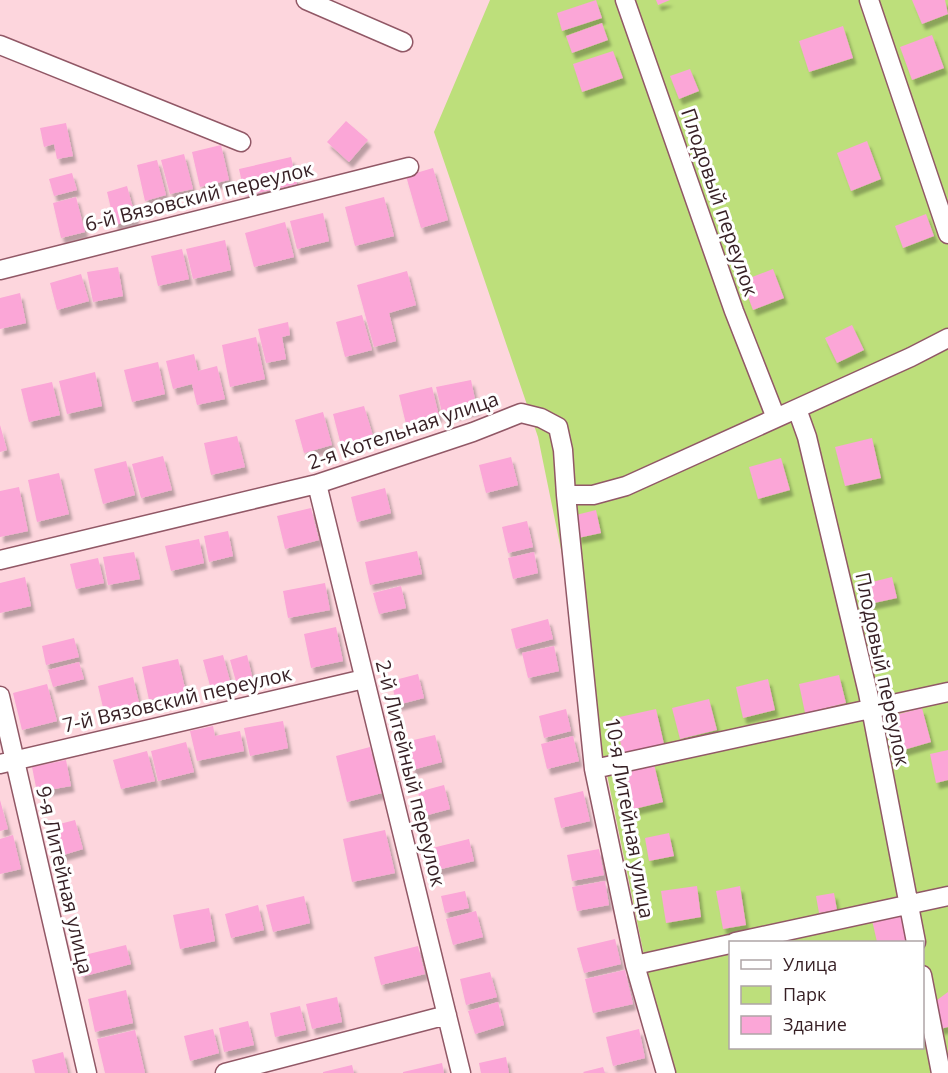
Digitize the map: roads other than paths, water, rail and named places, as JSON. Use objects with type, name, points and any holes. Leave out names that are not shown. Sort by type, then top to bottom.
[{"type":"street","points":[[306,0],[403,42]]},
{"type":"street","name":"Плодовый переулок","points":[[625,0],[734,311],[776,418]]},
{"type":"street","points":[[869,0],[948,234]]},
{"type":"street","points":[[0,45],[242,142]]},
{"type":"street","name":"6-й Вязовский переулок","points":[[0,270],[409,167]]},
{"type":"street","points":[[566,495],[593,495],[626,486],[948,338]]},
{"type":"street","name":"Плодовый переулок","points":[[797,408],[807,437],[871,709],[916,941]]},
{"type":"street","name":"2-я Котельная улица","points":[[0,560],[317,484],[473,432],[520,413],[541,418],[558,427],[563,450],[566,495]]},
{"type":"street","name":"2-й Литейный переулок","points":[[317,484],[461,1073]]},
{"type":"street","name":"10-я Литейная улица","points":[[566,495],[594,769],[635,964],[666,1073]]},
{"type":"street","name":"7-й Вязовский переулок","points":[[7,762],[364,679]]},
{"type":"street","points":[[594,769],[948,692]]},
{"type":"street","name":"9-я Литейная улица","points":[[0,696],[7,762],[87,1073]]},
{"type":"street","points":[[740,941],[948,896]]},
{"type":"street","points":[[635,964],[729,944]]},
{"type":"street","points":[[924,985],[941,1073]]},
{"type":"street","points":[[225,1073],[447,1016]]}]
